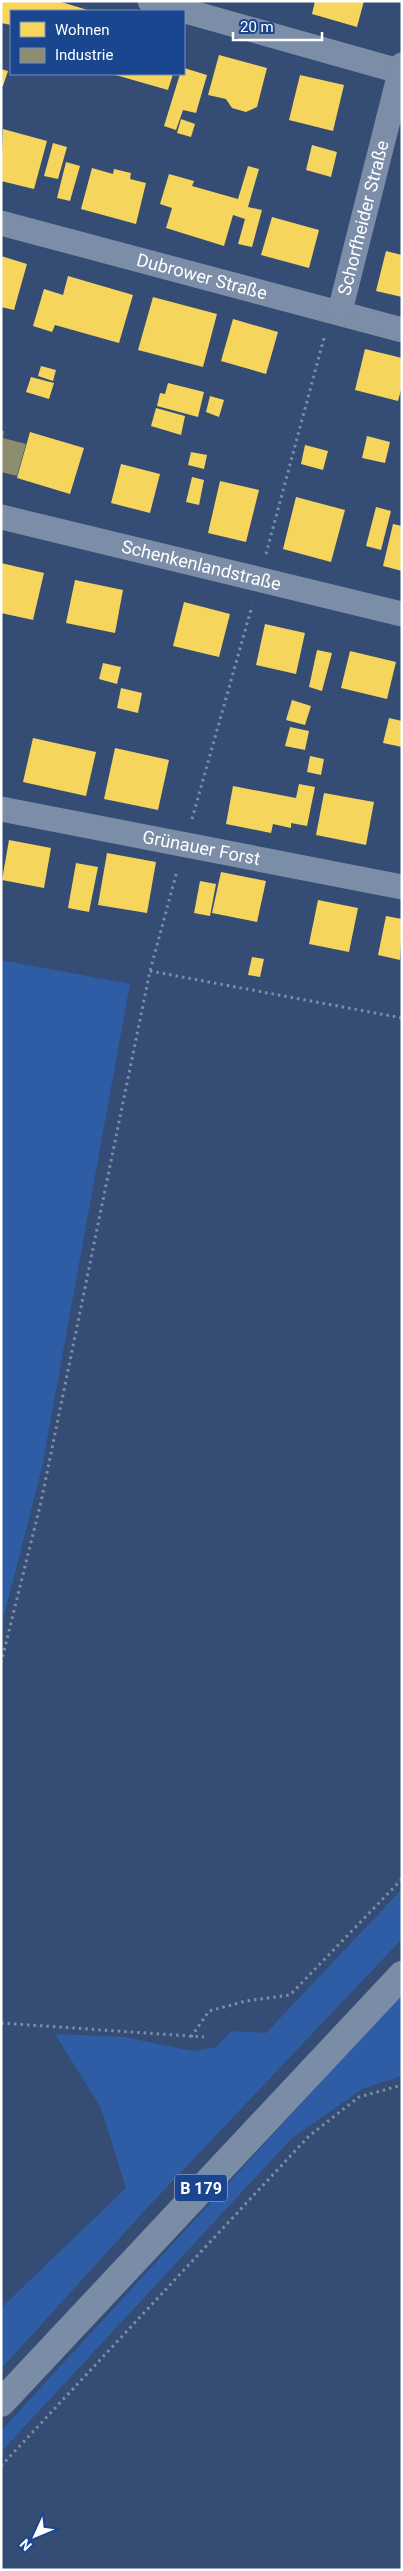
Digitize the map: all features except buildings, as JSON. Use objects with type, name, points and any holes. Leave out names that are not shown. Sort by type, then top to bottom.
[{"type":"main road","name":"B 179","points":[[1,2403],[402,1975]]},
{"type":"street","points":[[150,1],[183,10]]},
{"type":"street","points":[[185,11],[401,70]]},
{"type":"street","name":"Schorfheider Straße","points":[[340,312],[401,70]]},
{"type":"street","name":"Dubrower Straße","points":[[1,223],[402,330]]},
{"type":"street","name":"Schenkenlandstraße","points":[[1,517],[402,614]]},
{"type":"street","name":"Grünauer Forst","points":[[1,809],[402,887]]},
{"type":"path","points":[[1,1663],[41,1502],[150,971],[184,846]]},
{"type":"path","points":[[150,971],[402,1018]]},
{"type":"path","points":[[191,2036],[209,2011],[246,2001],[290,1995],[402,1880]]},
{"type":"path","points":[[1,2023],[204,2037]]},
{"type":"path","points":[[1,2466],[309,2136],[359,2097],[402,2086]]},
{"type":"shaded area","points":[[1,960],[130,984],[42,1468],[1,1627]]},
{"type":"shaded area","points":[[402,1889],[402,1939],[148,2207],[1,2369],[1,2308],[126,2188],[101,2108],[55,2034],[124,2037],[193,2051],[216,2047],[231,2031],[266,2033]]},
{"type":"shaded area","points":[[402,1994],[402,2076],[362,2089],[291,2139],[1,2452],[1,2431]]}]
